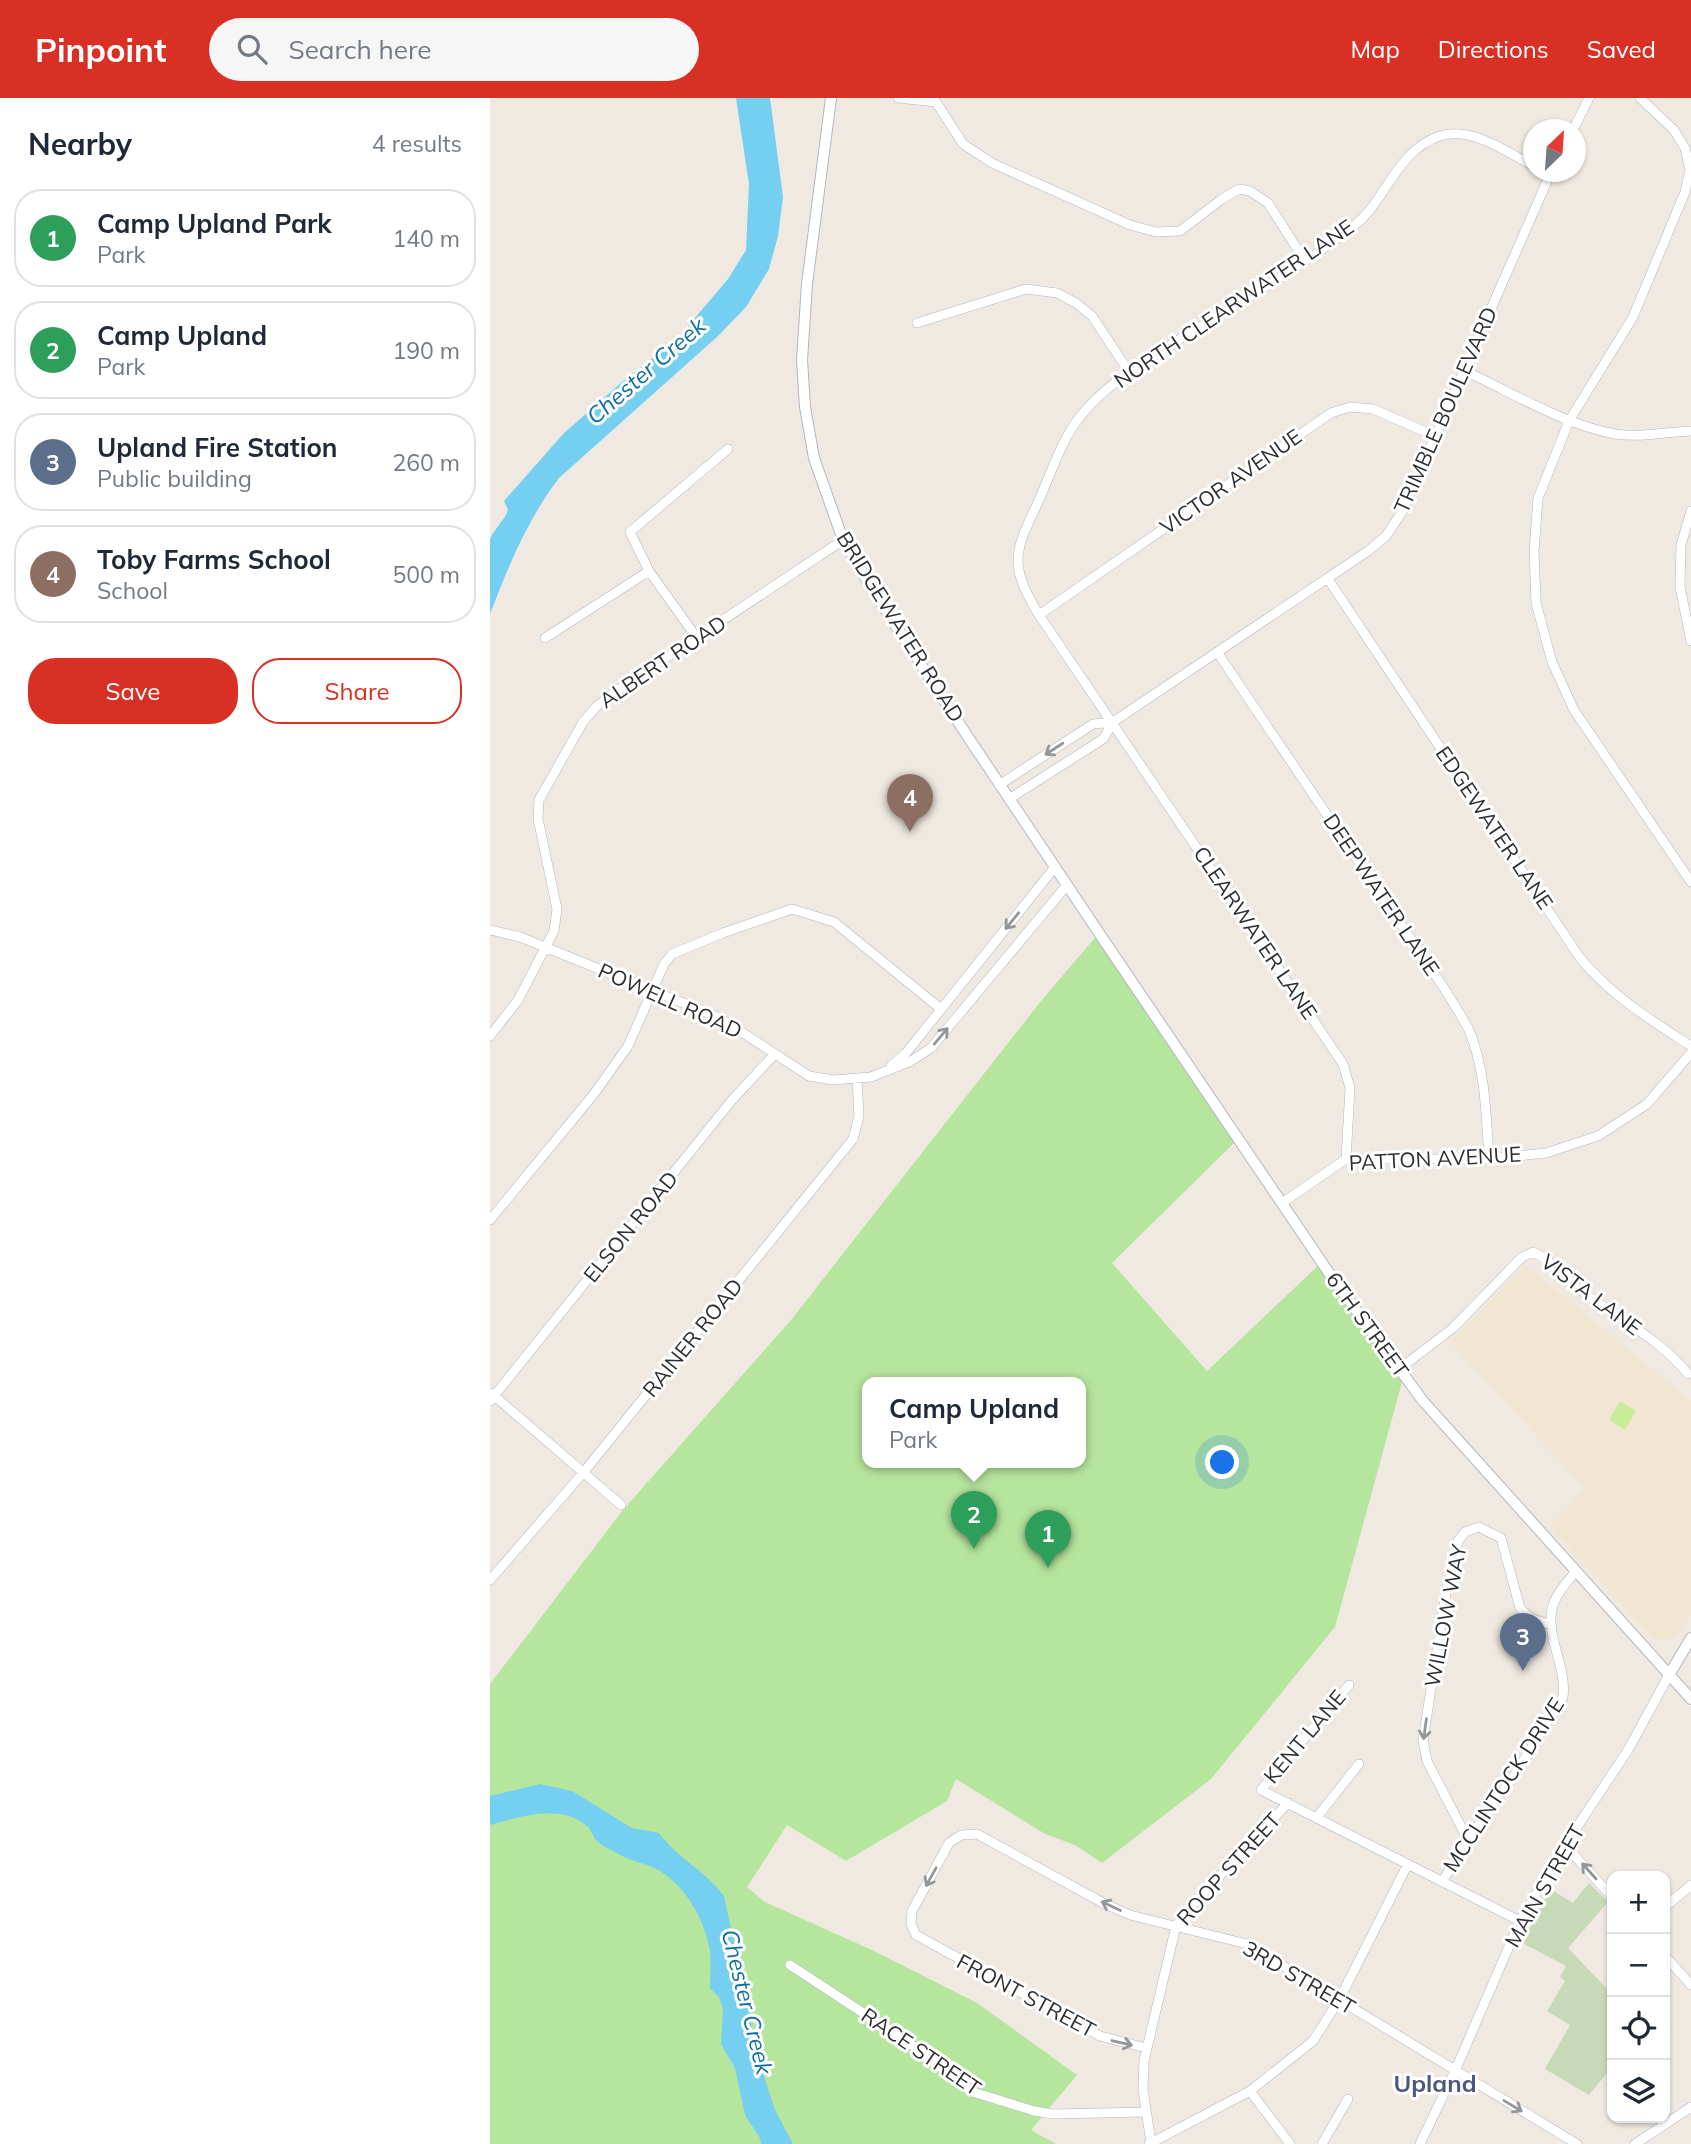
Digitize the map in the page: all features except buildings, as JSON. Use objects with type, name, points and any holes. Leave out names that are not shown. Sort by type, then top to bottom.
[{"type":"street","name":"BRIDGEWATER ROAD","points":[[831,98],[807,284],[803,360],[805,407],[811,444],[843,540],[999,785],[1087,916]]},
{"type":"street","points":[[898,98],[936,102],[963,144],[1011,173],[1130,225],[1156,232],[1180,231],[1230,194],[1239,189],[1250,191],[1268,202],[1305,261]]},
{"type":"street","points":[[1578,119],[1589,98]]},
{"type":"street","points":[[1640,98],[1674,130],[1685,148],[1690,170],[1685,192],[1633,317],[1569,421],[1538,498],[1534,551],[1536,603],[1552,662],[1574,710],[1691,882]]},
{"type":"street","name":"NORTH CLEARWATER LANE","points":[[1113,722],[1039,615],[1024,590],[1017,563],[1021,538],[1064,444],[1081,415],[1129,372],[1305,261],[1364,217],[1402,162],[1438,136],[1456,133],[1473,135],[1523,160]]},
{"type":"street","name":"TRIMBLE BOULEVARD","points":[[1009,799],[1103,738],[1113,722],[1328,579],[1385,536],[1402,512],[1545,182]]},
{"type":"street","points":[[917,323],[1026,289],[1057,293],[1092,316],[1129,372]]},
{"type":"street","points":[[1465,371],[1569,421],[1616,434],[1650,435],[1691,431]]},
{"type":"street","name":"VICTOR AVENUE","points":[[1039,615],[1331,413],[1350,407],[1373,409],[1435,436]]},
{"type":"street","points":[[697,638],[649,570],[630,531],[728,449]]},
{"type":"street","points":[[1691,511],[1681,545],[1680,566],[1680,587],[1691,641]]},
{"type":"street","name":"ALBERT ROAD","points":[[490,1036],[518,1000],[554,931],[556,909],[538,819],[539,800],[583,722],[597,706],[843,540]]},
{"type":"street","points":[[545,638],[649,570]]},
{"type":"street","name":"EDGEWATER LANE","points":[[1328,579],[1580,958],[1600,982],[1630,1007],[1691,1046]]},
{"type":"street","name":"DEEPWATER LANE","points":[[1217,652],[1444,988],[1468,1030],[1479,1062],[1485,1094],[1489,1159]]},
{"type":"street","name":"TRIMBLE BOULEVARD","points":[[999,785],[1093,724],[1113,722]]},
{"type":"street","name":"CLEARWATER LANE","points":[[1113,722],[1343,1065],[1350,1088],[1346,1159]]},
{"type":"street","name":"POWELL ROAD","points":[[884,1072],[906,1053],[1055,867]]},
{"type":"street","name":"POWELL ROAD","points":[[490,930],[520,937],[720,1018],[809,1076],[833,1080],[857,1079],[911,1061],[931,1048],[1067,885]]},
{"type":"street","points":[[490,1220],[594,1094],[628,1046],[664,964],[672,954],[792,909],[834,922],[941,1009]]},
{"type":"street","name":"6TH STREET","points":[[1087,916],[1398,1370],[1691,1699]]},
{"type":"street","name":"PATTON AVENUE","points":[[1282,1203],[1346,1159],[1489,1159],[1546,1153],[1598,1136],[1647,1104],[1691,1053]]},
{"type":"street","name":"ELSON ROAD","points":[[492,1396],[732,1100],[774,1055]]},
{"type":"street","name":"RAINER ROAD","points":[[490,1580],[583,1473],[853,1139],[859,1116],[857,1079]]},
{"type":"street","name":"VISTA LANE","points":[[1398,1370],[1453,1328],[1522,1258],[1533,1252],[1546,1257],[1582,1291],[1674,1356],[1688,1374]]},
{"type":"street","points":[[492,1396],[621,1505]]},
{"type":"street","name":"WILLOW WAY","points":[[1468,1839],[1427,1761],[1423,1740],[1446,1593],[1458,1541],[1465,1532],[1479,1527],[1501,1538],[1520,1608],[1530,1618],[1551,1625]]},
{"type":"street","points":[[1551,1625],[1553,1607],[1576,1571]]},
{"type":"street","name":"MCCLINTOCK DRIVE","points":[[1442,1882],[1563,1697],[1564,1685],[1551,1625]]},
{"type":"street","name":"MAIN STREET","points":[[1420,2144],[1520,1921],[1565,1845],[1628,1750],[1691,1638]]},
{"type":"street","name":"KENT LANE","points":[[1288,1803],[1261,1790],[1349,1685]]},
{"type":"street","points":[[1317,1817],[1359,1764]]},
{"type":"street","points":[[1288,1803],[1520,1921]]},
{"type":"street","name":"ROOP STREET","points":[[1151,2144],[1143,2089],[1146,2048],[1176,1926],[1288,1803]]},
{"type":"street","name":"3RD STREET","points":[[913,1930],[912,1911],[949,1843],[966,1834],[985,1837],[1105,1904],[1130,1914],[1247,1944],[1577,2144]]},
{"type":"street","points":[[1565,1845],[1607,1891]]},
{"type":"street","points":[[1151,2144],[1250,2091],[1312,2041],[1339,2000],[1408,1864]]},
{"type":"street","points":[[1670,1903],[1691,1885]]},
{"type":"street","name":"FRONT STREET","points":[[913,1930],[926,1943],[1100,2036],[1146,2048]]},
{"type":"street","points":[[1670,1962],[1691,1985]]},
{"type":"street","name":"RACE STREET","points":[[790,1965],[909,2043],[973,2092],[1034,2111],[1053,2114],[1146,2112]]},
{"type":"street","points":[[1250,2091],[1290,2144]]},
{"type":"street","points":[[1322,2144],[1348,2099]]},
{"type":"street","points":[[1635,2144],[1691,2107]]},
{"type":"shaded area","points":[[1525,1265],[1691,1401],[1691,1614],[1676,1638],[1654,1640],[1550,1527],[1585,1488],[1450,1342]]},
{"type":"green space","points":[[1099,933],[1238,1139],[1112,1263],[1207,1371],[1323,1261],[1402,1382],[1335,1627],[1211,1779],[1102,1863],[1075,1845],[1045,1834],[956,1779],[947,1801],[846,1861],[787,1825],[747,1887],[765,1902],[874,1951],[977,2003],[1077,2075],[1031,2130],[1056,2144],[490,2144],[490,1684],[623,1510],[791,1320],[1041,1001]]},
{"type":"green space","points":[[1620,1401],[1636,1411],[1625,1430],[1609,1420]]},
{"type":"green space","points":[[1589,1883],[1607,1901],[1568,1948],[1607,1989],[1607,2073],[1589,2095],[1545,2069],[1570,2025],[1547,2011],[1565,1981],[1560,1977],[1566,1966],[1522,1943],[1550,1889],[1573,1903]]},
{"type":"water","name":"Chester Creek","points":[[736,98],[770,98],[783,197],[778,236],[769,269],[746,307],[718,336],[559,478],[528,527],[490,614],[490,539],[508,510],[504,501],[564,433],[678,338],[728,279],[746,250],[749,184]]},
{"type":"water","points":[[540,1784],[572,1791],[632,1828],[659,1833],[724,1896],[759,2061],[775,2110],[793,2144],[761,2144],[745,2115],[735,2068],[721,2044],[723,2009],[719,1997],[710,1988],[710,1955],[704,1928],[693,1905],[678,1886],[655,1868],[602,1845],[588,1827],[566,1815],[540,1814],[490,1825],[490,1796]]},
{"type":"place","name":"Toby Farms School","points":[[910,832]]},
{"type":"place","name":"Camp Upland","points":[[974,1549]]},
{"type":"place","name":"Camp Upland Park","points":[[1048,1568]]},
{"type":"place","name":"Upland Fire Station","points":[[1523,1671]]},
{"type":"district","name":"Upland","points":[[1435,2084]]}]
